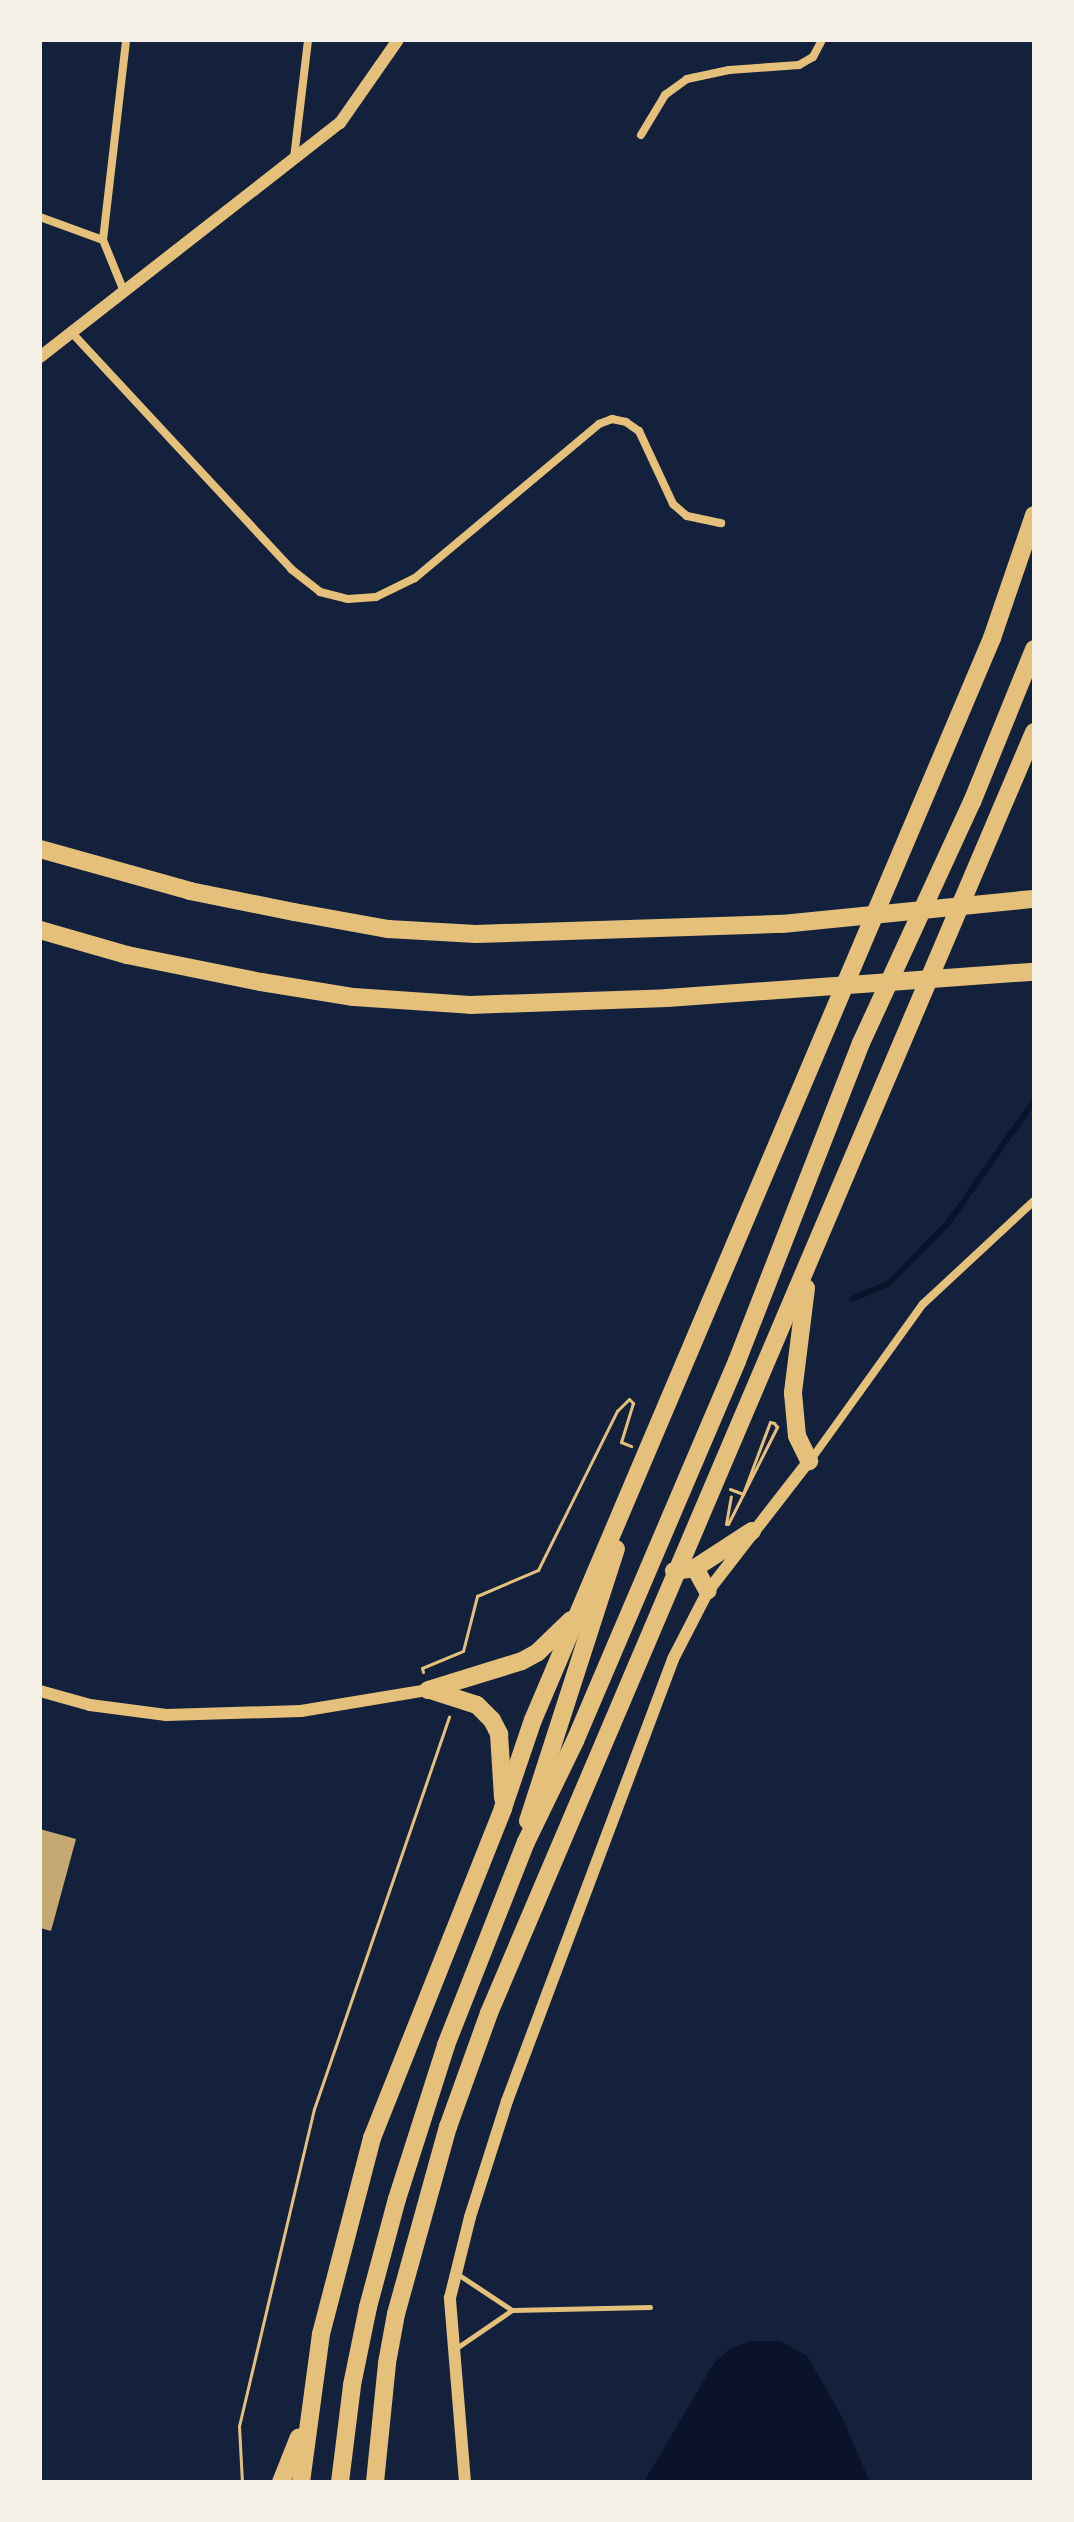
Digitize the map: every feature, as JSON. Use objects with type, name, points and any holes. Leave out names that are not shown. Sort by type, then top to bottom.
[{"type":"highway","points":[[301,2482],[307,2416],[328,2304],[372,2138],[503,1808],[533,1720],[992,638],[1034,515]]},
{"type":"highway","points":[[340,2482],[352,2385],[397,2199],[446,2045],[526,1842],[575,1741],[737,1361],[861,1043],[972,802],[1034,649]]},
{"type":"highway","points":[[375,2482],[382,2405],[396,2314],[448,2127],[489,2013],[603,1752],[674,1571],[1034,732]]},
{"type":"highway","points":[[40,849],[190,891],[388,929],[476,934],[782,924],[1034,899]]},
{"type":"highway","points":[[40,930],[142,958],[354,997],[470,1005],[667,998],[1034,972]]},
{"type":"highway","points":[[809,1461],[797,1436],[793,1393],[802,1307],[819,1237]]},
{"type":"highway","points":[[526,1842],[533,1801],[607,1583],[620,1533],[621,1510]]},
{"type":"highway","points":[[674,1571],[695,1568],[752,1531]]},
{"type":"highway","points":[[695,1568],[708,1591]]},
{"type":"highway","points":[[428,1690],[522,1661],[556,1636],[581,1609]]},
{"type":"highway","points":[[428,1690],[477,1705],[492,1720],[499,1734],[503,1808]]},
{"type":"highway","points":[[281,2482],[307,2416]]},
{"type":"street","points":[[123,289],[103,240],[126,40]]},
{"type":"street","points":[[294,160],[308,40]]},
{"type":"street","points":[[40,357],[73,334],[123,289],[340,123],[398,40]]},
{"type":"street","points":[[641,135],[665,95],[687,79],[729,70],[799,65],[813,57],[822,40]]},
{"type":"street","points":[[40,217],[103,240]]},
{"type":"street","points":[[73,334],[291,569],[320,592],[348,599],[376,597],[415,578],[599,424],[612,419],[626,422],[639,431],[673,504],[687,516],[721,523]]},
{"type":"street","points":[[465,2482],[452,2351],[450,2298],[454,2271],[507,2101],[673,1659],[708,1591],[809,1461],[923,1304],[1034,1201]]},
{"type":"street","points":[[40,1691],[90,1705],[166,1715],[301,1711],[428,1690]]},
{"type":"lane","points":[[454,2271],[512,2310]]},
{"type":"lane","points":[[452,2351],[512,2310],[650,2307]]},
{"type":"path","points":[[242,2482],[239,2426],[314,2109],[449,1717],[447,1703],[428,1690],[422,1668],[463,1651],[477,1596],[538,1570],[617,1411],[629,1399],[633,1403],[621,1442]]},
{"type":"path","points":[[733,1482],[726,1527],[751,1483],[777,1427],[774,1423],[770,1422],[743,1494]]},
{"type":"water","points":[[752,2341],[780,2341],[807,2356],[841,2415],[870,2482],[644,2482],[714,2363],[729,2349]]},
{"type":"building","points":[[40,1829],[76,1839],[51,1931],[40,1928]]},
{"type":"waterway","points":[[852,1299],[888,1284],[948,1223],[1034,1101]]}]
